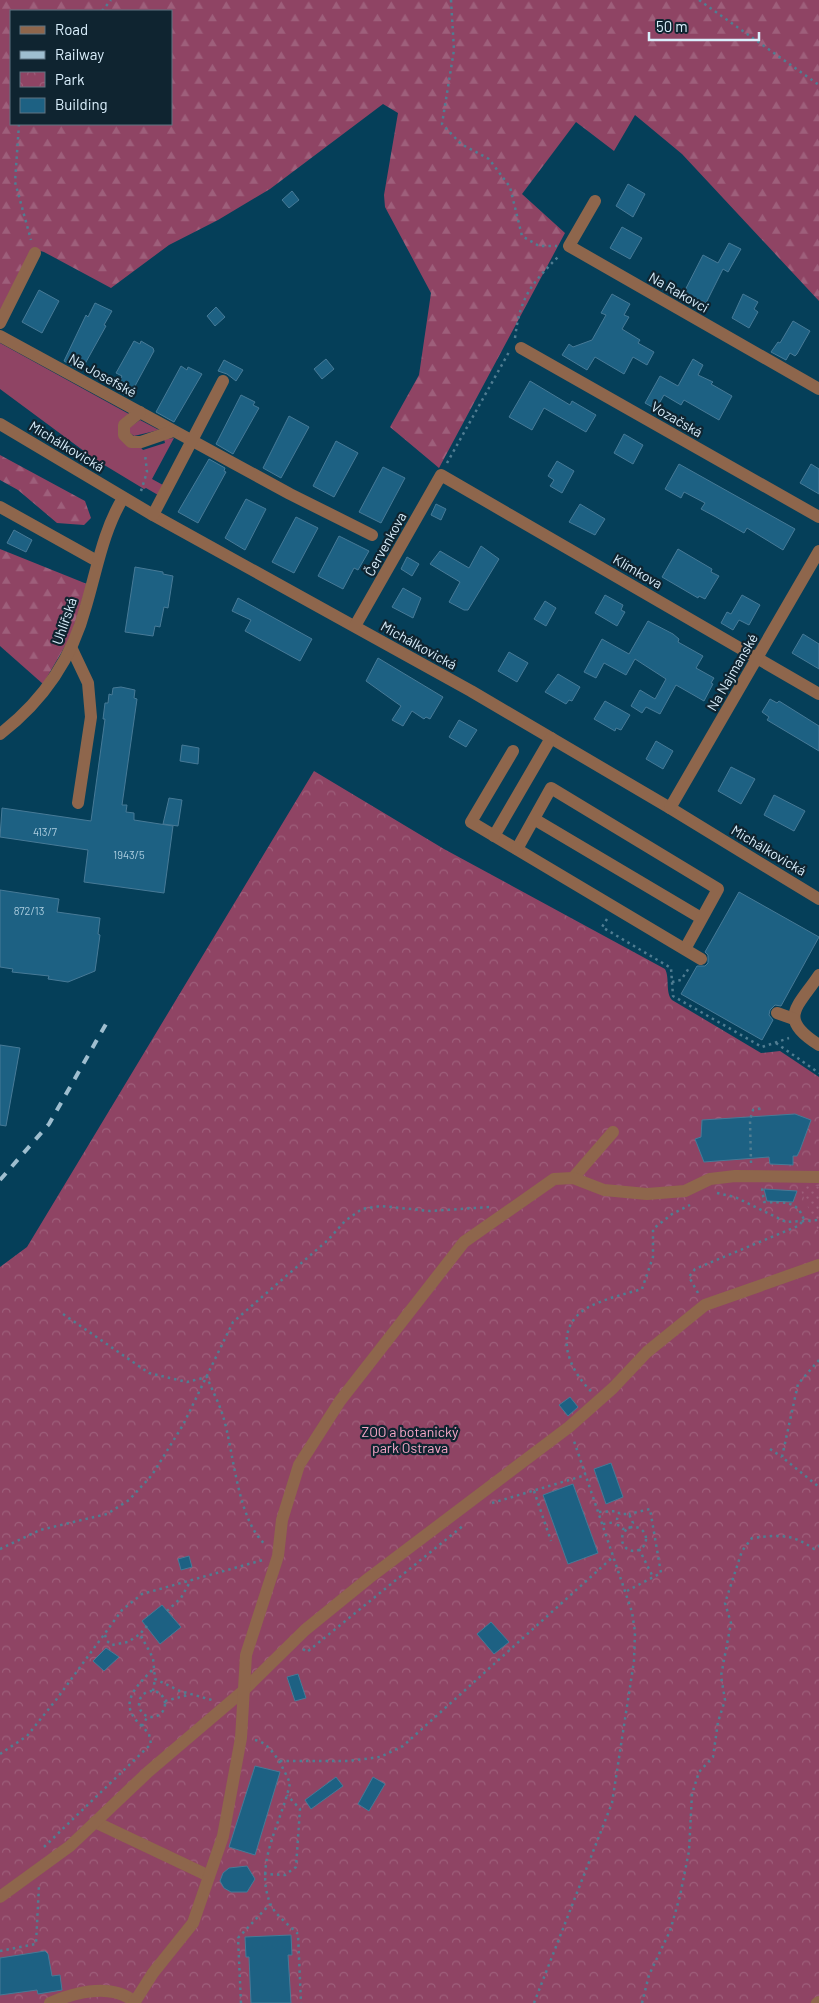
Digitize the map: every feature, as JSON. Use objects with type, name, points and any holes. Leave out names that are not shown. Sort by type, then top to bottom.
[{"type":"street","points":[[569,246],[595,201]]},
{"type":"street","name":"Na Rakovci","points":[[569,246],[819,389]]},
{"type":"street","points":[[0,323],[35,253]]},
{"type":"street","name":"Na Josefské","points":[[0,336],[290,494],[372,535]]},
{"type":"street","name":"Vozačská","points":[[521,348],[819,517]]},
{"type":"street","points":[[153,515],[223,381]]},
{"type":"street","points":[[140,412],[124,425],[124,435],[131,442],[141,442],[173,431]]},
{"type":"street","name":"Michálkovická","points":[[0,424],[123,498],[355,626],[550,738],[670,808],[819,899]]},
{"type":"street","name":"Červenkova","points":[[355,626],[440,475]]},
{"type":"street","name":"Klímkova","points":[[440,475],[819,694]]},
{"type":"street","name":"Uhlířská","points":[[0,734],[19,720],[44,694],[66,662],[86,608],[97,561],[116,509],[123,498]]},
{"type":"street","points":[[0,507],[97,561]]},
{"type":"street","name":"Na Najmanské","points":[[670,808],[819,551]]},
{"type":"street","points":[[71,647],[88,683],[91,716],[78,803]]},
{"type":"street","points":[[494,836],[550,738]]},
{"type":"street","points":[[513,751],[471,822],[701,959]]},
{"type":"street","points":[[517,849],[551,788],[718,888],[684,949]]},
{"type":"street","points":[[534,818],[701,918]]},
{"type":"street","points":[[796,1024],[795,1010],[819,975]]},
{"type":"street","points":[[777,1013],[796,1024],[815,1042],[819,1029]]},
{"type":"street","points":[[573,1178],[613,1132]]},
{"type":"street","points":[[50,2003],[81,1993],[100,1991],[125,1994],[134,2002],[153,1973],[193,1923],[224,1836],[241,1738],[242,1692],[246,1655],[278,1556],[282,1520],[299,1465],[340,1401],[464,1242],[554,1179],[573,1178],[604,1190],[647,1194],[685,1190],[710,1179],[756,1176],[819,1177]]},
{"type":"street","points":[[0,1897],[70,1846],[148,1772],[242,1692],[294,1641],[369,1578],[569,1427],[600,1400],[647,1352],[705,1305],[819,1265]]},
{"type":"street","points":[[95,1822],[209,1876]]},
{"type":"path","points":[[103,10],[111,0]]},
{"type":"path","points":[[451,0],[454,50],[442,124],[461,144],[488,159],[510,187],[522,236],[539,246],[569,246]]},
{"type":"path","points":[[699,0],[819,85]]},
{"type":"path","points":[[20,125],[15,182],[35,253]]},
{"type":"path","points":[[440,475],[514,344],[518,311],[536,278],[569,246]]},
{"type":"path","points":[[141,491],[147,472],[144,448]]},
{"type":"path","points":[[614,907],[602,927],[671,968],[672,996],[762,1047],[788,1040],[796,1024]]},
{"type":"path","points":[[672,982],[681,980],[685,974]]},
{"type":"path","points":[[776,1043],[819,1073]]},
{"type":"path","points":[[763,1108],[754,1110],[750,1120],[756,1176],[764,1202],[792,1204],[800,1209],[804,1220]]},
{"type":"path","points":[[714,1192],[735,1197],[786,1222],[819,1220]]},
{"type":"path","points":[[600,1400],[580,1381],[570,1364],[566,1342],[571,1323],[586,1308],[642,1289],[653,1257],[653,1229],[672,1214],[697,1201]]},
{"type":"path","points":[[0,1548],[40,1530],[107,1514],[129,1500],[152,1475],[183,1426],[233,1322],[328,1240],[345,1221],[362,1209],[381,1206],[430,1211],[474,1207],[512,1208]]},
{"type":"path","points":[[705,1305],[689,1277],[690,1273],[798,1226],[804,1220]]},
{"type":"path","points":[[63,1314],[149,1373],[187,1382],[207,1377]]},
{"type":"path","points":[[782,1457],[798,1384],[819,1360]]},
{"type":"path","points":[[207,1377],[223,1416],[243,1501],[258,1539],[278,1556]]},
{"type":"path","points":[[534,2003],[612,1803],[634,1661],[635,1632],[632,1612],[569,1427]]},
{"type":"path","points":[[770,1449],[819,1487]]},
{"type":"path","points":[[491,1503],[586,1475]]},
{"type":"path","points":[[534,1491],[551,1541]]},
{"type":"path","points":[[599,1512],[617,1511],[620,1514],[629,1514],[650,1509],[661,1573],[626,1592]]},
{"type":"path","points":[[616,1522],[620,1514]]},
{"type":"path","points":[[616,1522],[620,1528],[629,1528],[638,1528],[645,1534],[644,1544],[640,1549],[629,1550],[622,1544],[622,1534],[629,1528],[633,1523],[629,1514]]},
{"type":"path","points":[[294,1641],[307,1652],[468,1522]]},
{"type":"path","points":[[603,1524],[616,1522]]},
{"type":"path","points":[[642,2003],[649,1974],[670,1931],[680,1896],[689,1851],[692,1794],[699,1772],[713,1758],[718,1722],[725,1700],[721,1676],[731,1623],[725,1603],[742,1551],[752,1538],[776,1535],[796,1538],[814,1549],[819,1546]]},
{"type":"path","points":[[640,1549],[653,1578]]},
{"type":"path","points":[[0,1754],[27,1736],[122,1610],[142,1594],[278,1556]]},
{"type":"path","points":[[280,1762],[348,1761],[380,1757],[403,1746],[614,1556]]},
{"type":"path","points":[[167,1611],[181,1598],[191,1580]]},
{"type":"path","points":[[105,1633],[106,1641],[112,1645],[128,1642],[148,1626]]},
{"type":"path","points":[[140,1634],[153,1658],[155,1679],[153,1691]]},
{"type":"path","points":[[42,1849],[151,1744],[149,1734],[130,1713],[129,1705],[132,1694],[154,1668]]},
{"type":"path","points":[[155,1679],[190,1694],[228,1704]]},
{"type":"path","points":[[153,1691],[159,1693],[165,1701],[160,1715],[148,1716],[141,1711],[139,1701],[145,1693],[153,1691]]},
{"type":"path","points":[[165,1701],[190,1694]]},
{"type":"path","points":[[142,1726],[148,1716]]},
{"type":"path","points":[[241,1738],[260,1741],[280,1762],[290,1783],[270,1842],[264,1874],[270,1904],[298,1934],[301,2003]]},
{"type":"path","points":[[264,1874],[285,1875],[296,1867],[300,1809],[287,1795]]},
{"type":"path","points":[[0,1951],[36,1944],[39,1868]]},
{"type":"path","points":[[241,2003],[238,1938],[270,1904]]},
{"type":"green space","points":[[0,0],[819,0],[819,301],[682,154],[635,115],[614,151],[576,122],[522,194],[565,233],[439,468],[390,427],[419,375],[431,293],[385,207],[384,195],[398,113],[383,104],[270,189],[218,220],[169,245],[111,288],[44,252],[34,249],[0,315]]},
{"type":"green space","points":[[0,343],[129,414],[120,424],[143,450],[165,443],[164,439],[174,438],[152,479],[163,485],[158,495],[146,488],[144,489],[96,460],[0,389]]},
{"type":"green space","points":[[140,420],[159,430],[134,436],[130,433],[130,427]]},
{"type":"green space","points":[[0,455],[85,501],[91,518],[84,525],[57,523],[18,490],[0,480]]},
{"type":"green space","points":[[0,549],[87,584],[71,636],[43,684],[0,646]]},
{"type":"green space","name":"ZOO a botanický park Ostrava","points":[[314,771],[444,849],[665,969],[672,1000],[761,1053],[780,1051],[819,1077],[819,2003],[0,2003],[0,1267],[27,1247]]},
{"type":"green space","points":[[799,1186],[819,1186],[819,1233]]},
{"type":"building","points":[[628,184],[645,194],[633,217],[616,206]]},
{"type":"building","points":[[292,191],[299,200],[289,208],[282,200]]},
{"type":"building","points":[[622,227],[642,238],[630,259],[610,248]]},
{"type":"building","points":[[729,243],[741,249],[728,272],[723,269],[706,303],[702,301],[699,307],[680,300],[703,255],[718,263]]},
{"type":"building","points":[[39,290],[59,301],[42,333],[22,322]]},
{"type":"building","points":[[612,294],[630,304],[624,315],[629,317],[622,329],[640,340],[638,343],[654,352],[647,365],[633,357],[624,374],[595,357],[587,370],[562,355],[569,344],[573,347],[592,340],[606,315],[601,313]]},
{"type":"building","points":[[743,294],[758,302],[754,309],[758,312],[749,328],[732,318]]},
{"type":"building","points":[[95,303],[112,311],[104,325],[106,326],[81,371],[64,361],[86,315],[88,317]]},
{"type":"building","points":[[216,307],[225,317],[215,326],[207,316]]},
{"type":"building","points":[[793,321],[810,331],[797,354],[795,356],[790,353],[786,360],[771,352],[778,342],[780,343]]},
{"type":"building","points":[[134,341],[140,344],[141,341],[153,348],[154,351],[129,397],[118,391],[122,383],[119,381],[122,376],[116,373]]},
{"type":"building","points":[[326,359],[334,369],[322,379],[314,369]]},
{"type":"building","points":[[693,359],[703,365],[698,375],[713,382],[711,384],[732,396],[719,420],[684,400],[681,405],[664,395],[656,409],[645,403],[660,376],[678,386]]},
{"type":"building","points":[[224,360],[243,370],[236,381],[227,374],[218,371]]},
{"type":"building","points":[[181,366],[187,370],[188,367],[202,374],[174,422],[156,412]]},
{"type":"building","points":[[530,381],[570,405],[572,401],[596,415],[586,432],[544,408],[532,430],[509,417]]},
{"type":"building","points":[[241,395],[255,402],[253,405],[259,408],[233,454],[216,444]]},
{"type":"building","points":[[289,416],[309,427],[281,478],[263,468]]},
{"type":"building","points":[[624,434],[643,445],[633,464],[614,453]]},
{"type":"building","points":[[336,441],[358,453],[334,497],[313,486]]},
{"type":"building","points":[[209,459],[225,468],[224,471],[226,472],[198,523],[178,512]]},
{"type":"building","points":[[557,461],[574,471],[562,493],[550,486],[554,480],[548,476]]},
{"type":"building","points":[[679,464],[795,529],[783,550],[747,528],[744,533],[701,509],[705,503],[684,492],[681,498],[665,489]]},
{"type":"building","points":[[811,464],[819,469],[819,494],[800,483]]},
{"type":"building","points":[[383,467],[405,478],[381,523],[359,512]]},
{"type":"building","points":[[246,499],[266,509],[245,550],[225,538]]},
{"type":"building","points":[[436,504],[446,509],[441,520],[431,515]]},
{"type":"building","points":[[580,504],[605,519],[595,535],[569,522]]},
{"type":"building","points":[[296,517],[318,528],[294,573],[272,562]]},
{"type":"building","points":[[14,530],[32,540],[26,552],[7,543]]},
{"type":"building","points":[[339,536],[369,551],[358,570],[354,568],[343,589],[318,576]]},
{"type":"building","points":[[481,546],[499,559],[468,610],[464,610],[449,602],[460,582],[430,564],[440,551],[469,568]]},
{"type":"building","points":[[678,549],[712,569],[711,572],[719,576],[705,599],[699,596],[698,598],[662,577]]},
{"type":"building","points":[[407,557],[419,564],[412,576],[401,569]]},
{"type":"building","points":[[135,567],[163,572],[163,574],[173,576],[168,608],[164,607],[160,627],[155,626],[153,636],[125,632]]},
{"type":"building","points":[[403,588],[421,598],[413,618],[392,607]]},
{"type":"building","points":[[605,595],[623,605],[621,610],[625,612],[617,626],[595,613]]},
{"type":"building","points":[[742,595],[760,605],[749,625],[739,620],[733,630],[721,623],[727,612],[731,614]]},
{"type":"building","points":[[238,598],[312,639],[300,661],[245,631],[251,620],[232,611]]},
{"type":"building","points":[[545,601],[556,608],[546,626],[534,619]]},
{"type":"building","points":[[648,621],[673,634],[679,639],[678,642],[703,656],[696,668],[714,678],[704,701],[676,685],[660,714],[646,707],[642,713],[631,706],[640,690],[655,699],[666,679],[635,659],[626,675],[604,663],[596,678],[584,672],[602,639],[629,654]]},
{"type":"building","points":[[803,634],[819,644],[819,669],[792,653]]},
{"type":"building","points":[[509,652],[528,663],[517,682],[498,671]]},
{"type":"building","points":[[378,658],[443,697],[430,719],[426,717],[424,719],[412,711],[403,726],[392,720],[401,706],[366,681]]},
{"type":"building","points":[[558,674],[580,687],[572,701],[569,700],[566,704],[545,692]]},
{"type":"building","points":[[121,687],[135,690],[134,698],[137,699],[122,805],[127,805],[126,812],[134,813],[134,820],[173,826],[164,893],[84,882],[88,850],[0,837],[2,808],[91,821],[105,719],[103,719],[105,703],[108,703],[109,694],[112,695],[113,688]]},
{"type":"building","points":[[770,699],[777,703],[779,701],[819,726],[819,751],[767,720],[769,717],[762,712]]},
{"type":"building","points":[[605,701],[630,715],[621,730],[616,728],[615,731],[594,719]]},
{"type":"building","points":[[459,720],[477,730],[466,747],[449,737]]},
{"type":"building","points":[[656,741],[673,751],[663,769],[646,759]]},
{"type":"building","points":[[182,745],[199,748],[198,764],[180,761]]},
{"type":"building","points":[[731,767],[755,779],[741,804],[718,791]]},
{"type":"building","points":[[774,795],[805,811],[794,831],[764,815]]},
{"type":"building","points":[[169,798],[182,800],[178,826],[163,824]]},
{"type":"building","points":[[0,890],[59,899],[57,912],[100,918],[98,934],[100,935],[95,971],[68,982],[48,979],[49,976],[12,972],[13,969],[0,967]]},
{"type":"building","points":[[739,892],[819,937],[781,1006],[775,1005],[770,1010],[769,1015],[773,1020],[762,1040],[681,994],[697,966],[705,966],[708,963],[708,955],[705,952]]},
{"type":"building","points":[[0,1045],[20,1048],[6,1126],[0,1125]]},
{"type":"building","points":[[795,1114],[811,1120],[797,1156],[793,1156],[793,1165],[770,1164],[769,1157],[704,1162],[695,1139],[701,1137],[702,1120]]},
{"type":"building","points":[[764,1189],[797,1191],[793,1202],[767,1201]]},
{"type":"building","points":[[570,1397],[578,1407],[568,1416],[559,1405]]},
{"type":"building","points":[[611,1463],[623,1497],[606,1504],[594,1469]]},
{"type":"building","points":[[573,1484],[598,1553],[568,1564],[543,1495]]},
{"type":"building","points":[[189,1556],[192,1567],[181,1570],[178,1559]]},
{"type":"building","points":[[162,1605],[181,1627],[160,1644],[142,1621]]},
{"type":"building","points":[[491,1622],[509,1642],[494,1654],[477,1634]]},
{"type":"building","points":[[106,1648],[119,1657],[104,1671],[93,1661]]},
{"type":"building","points":[[298,1674],[306,1698],[295,1701],[287,1677]]},
{"type":"building","points":[[255,1766],[280,1772],[255,1855],[229,1847]]},
{"type":"building","points":[[336,1777],[343,1786],[311,1809],[305,1800]]},
{"type":"building","points":[[373,1777],[385,1784],[369,1811],[358,1804]]},
{"type":"building","points":[[247,1866],[255,1879],[247,1892],[231,1892],[224,1888],[220,1881],[223,1873],[229,1868]]},
{"type":"building","points":[[291,1935],[292,1955],[288,1955],[291,2003],[251,2003],[249,1957],[246,1957],[245,1937]]},
{"type":"building","points":[[45,1951],[48,1954],[52,1976],[60,1975],[62,1990],[38,1994],[37,1990],[0,1995],[0,1958]]},
{"type":"railway","points":[[0,1180],[49,1124],[106,1024]]}]
